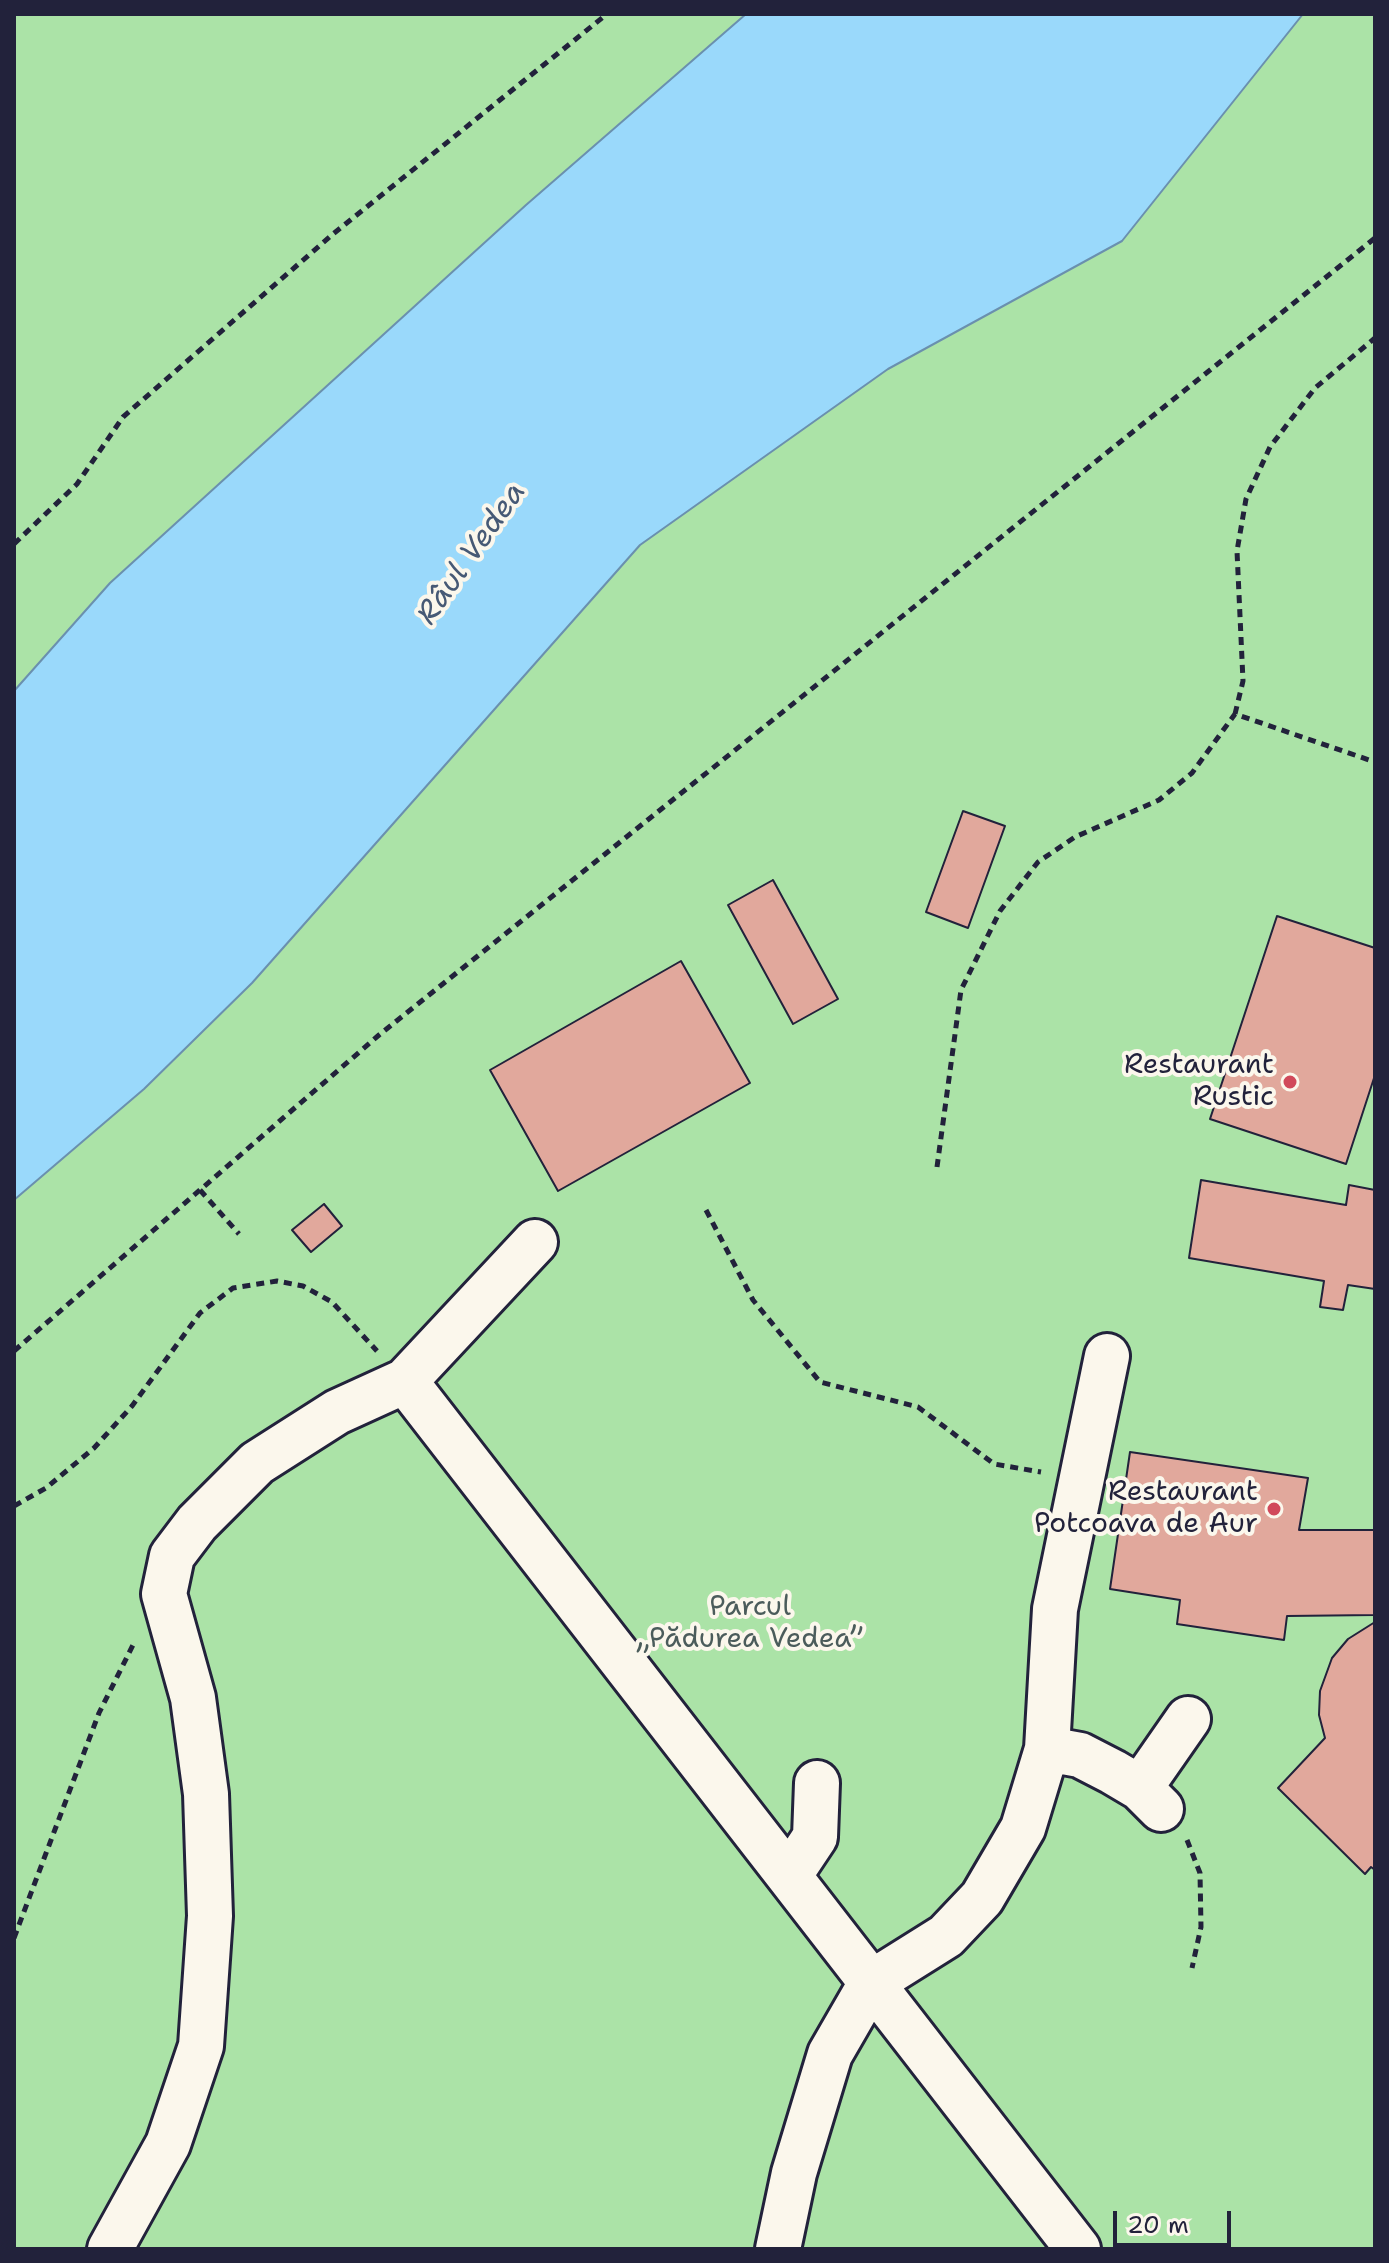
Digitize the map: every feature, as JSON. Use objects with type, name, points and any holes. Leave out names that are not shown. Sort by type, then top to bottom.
[{"type":"street","points":[[110,2249],[168,2144],[201,2046],[210,1916],[206,1794],[193,1698],[164,1594],[172,1556],[197,1523],[257,1463],[337,1412],[405,1381],[535,1242]]},
{"type":"street","points":[[778,2249],[794,2173],[830,2054],[871,1983],[946,1936],[982,1898],[1023,1828],[1047,1749],[1055,1609],[1107,1356]]},
{"type":"street","points":[[405,1381],[1078,2249]]},
{"type":"street","points":[[1047,1749],[1080,1755],[1150,1798],[1188,1719]]},
{"type":"street","points":[[789,1876],[815,1837],[817,1783]]},
{"type":"path","points":[[14,544],[77,484],[123,417],[333,234],[607,14]]},
{"type":"path","points":[[14,1351],[379,1035],[1375,238]]},
{"type":"path","points":[[937,1167],[961,990],[1000,911],[1038,862],[1075,837],[1159,800],[1192,773],[1235,714],[1243,681],[1237,551],[1246,499],[1270,447],[1315,388],[1375,338]]},
{"type":"path","points":[[1235,714],[1375,762]]},
{"type":"path","points":[[200,1190],[239,1234]]},
{"type":"path","points":[[706,1210],[753,1300],[820,1382],[918,1407],[994,1464],[1081,1478]]},
{"type":"path","points":[[14,1506],[46,1488],[94,1448],[132,1406],[200,1313],[215,1300],[249,1284],[277,1281],[303,1286],[332,1302],[405,1381]]},
{"type":"path","points":[[14,1938],[99,1713],[133,1644],[164,1594]]},
{"type":"path","points":[[1150,1798],[1185,1836],[1200,1873],[1201,1927],[1192,1968]]},
{"type":"green space","points":[[14,14],[746,14],[526,205],[110,583],[14,691]]},
{"type":"green space","name":"Parcul „Pădurea Vedea”","points":[[1303,14],[1375,14],[1375,2249],[14,2249],[14,1200],[144,1089],[252,983],[640,545],[888,369],[1122,241]]},
{"type":"water","name":"Râul Vedea","points":[[746,14],[1303,14],[1122,241],[888,369],[640,545],[252,983],[144,1089],[14,1200],[14,691],[110,583],[526,205]]},
{"type":"building","points":[[963,811],[1005,826],[968,928],[926,912]]},
{"type":"building","points":[[773,880],[838,999],[793,1024],[728,905]]},
{"type":"building","points":[[1277,916],[1375,948],[1375,1075],[1346,1164],[1210,1119]]},
{"type":"building","points":[[681,961],[750,1083],[558,1191],[490,1070]]},
{"type":"building","points":[[1201,1180],[1346,1205],[1349,1185],[1375,1190],[1375,1289],[1348,1285],[1343,1310],[1320,1307],[1324,1281],[1189,1258]]},
{"type":"building","points":[[324,1204],[342,1226],[311,1252],[292,1230]]},
{"type":"building","points":[[1130,1452],[1308,1478],[1299,1530],[1375,1530],[1375,1615],[1287,1616],[1284,1640],[1177,1624],[1180,1600],[1110,1589]]},
{"type":"building","points":[[1375,1622],[1375,1870],[1371,1867],[1365,1874],[1278,1788],[1325,1738],[1319,1715],[1320,1691],[1332,1658],[1348,1639]]},
{"type":"place","name":"Restaurant Rustic","points":[[1290,1082]]},
{"type":"place","name":"Restaurant Potcoava de Aur","points":[[1274,1509]]}]
